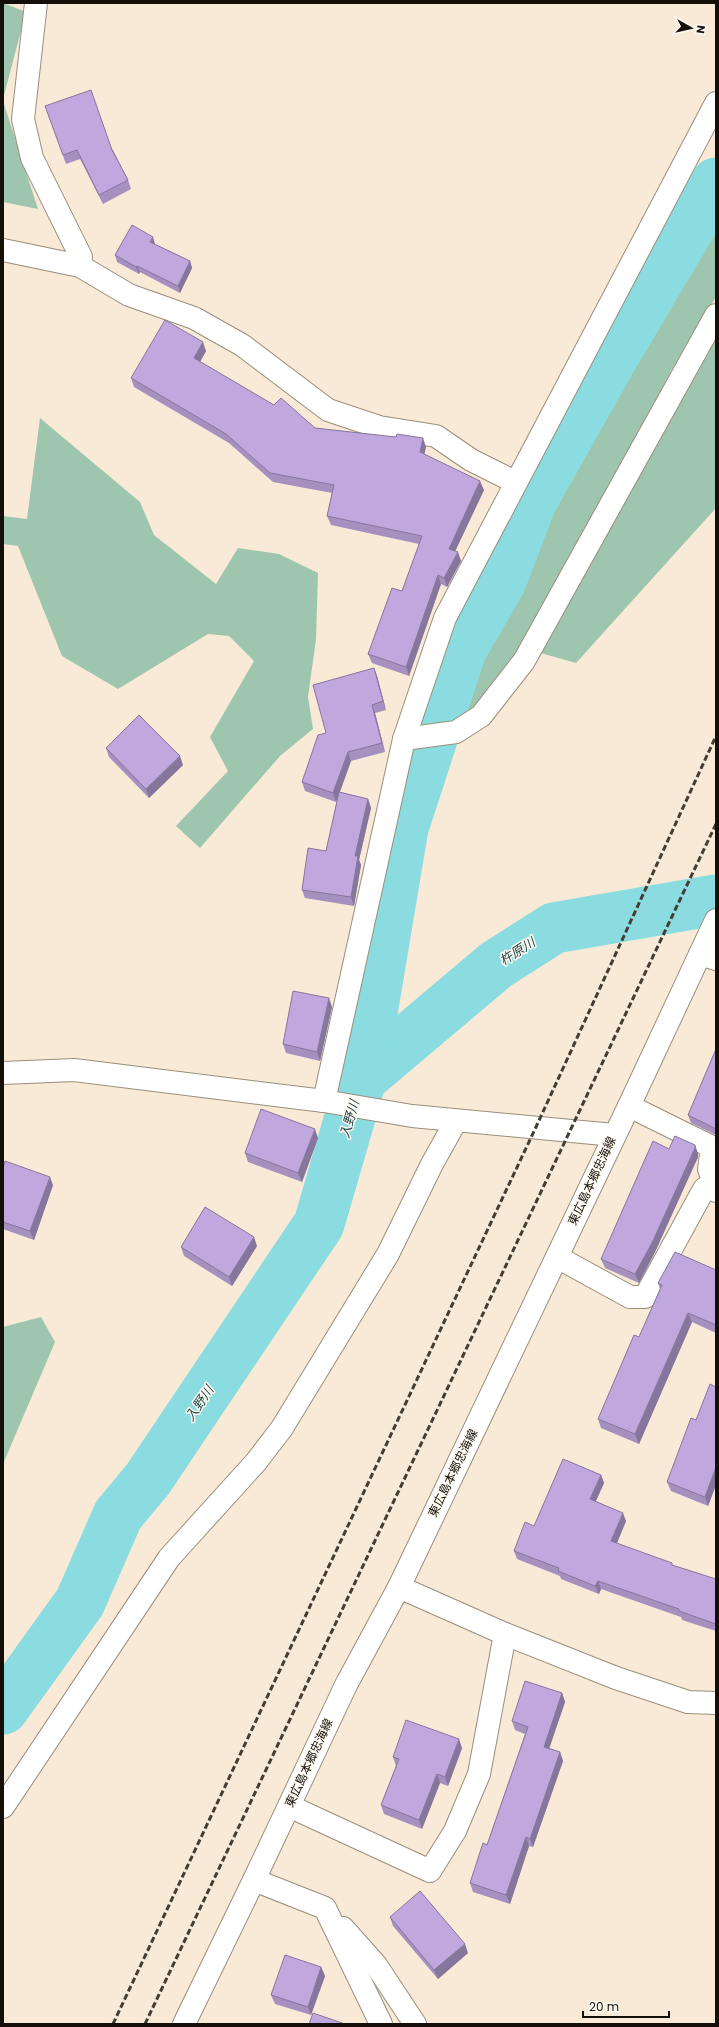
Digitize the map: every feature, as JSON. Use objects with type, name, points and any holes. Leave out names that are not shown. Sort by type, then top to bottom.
[{"type":"street","points":[[36,3],[23,119],[32,158],[81,256],[80,266]]},
{"type":"street","points":[[324,1101],[408,738],[444,618],[716,103]]},
{"type":"street","points":[[3,250],[80,266],[129,295],[194,318],[242,345],[328,410],[379,427],[436,436],[471,460],[515,482]]},
{"type":"street","points":[[408,738],[456,732],[482,716],[524,661],[716,315]]},
{"type":"street","name":"東広島本郷忠海線","points":[[184,2024],[346,1685],[399,1587],[614,1135],[708,957],[716,920]]},
{"type":"street","points":[[3,1073],[74,1070],[324,1101],[412,1116],[614,1135]]},
{"type":"street","points":[[557,1257],[630,1297],[645,1297],[704,1189],[714,1186],[709,1169],[712,1147],[629,1106]]},
{"type":"street","points":[[3,1807],[169,1558],[256,1462],[282,1428],[388,1254],[432,1164],[456,1121]]},
{"type":"street","points":[[399,1587],[505,1634],[616,1678],[688,1702],[716,1703]]},
{"type":"street","points":[[289,1806],[430,1871],[455,1831],[479,1774],[505,1634]]},
{"type":"street","points":[[254,1880],[325,1908],[366,1969],[415,2024]]},
{"type":"street","points":[[366,1969],[381,2024]]},
{"type":"green space","points":[[3,3],[26,12],[3,99]]},
{"type":"green space","points":[[3,101],[38,209],[3,202]]},
{"type":"green space","points":[[716,208],[716,297],[671,371],[538,636],[716,333],[716,508],[576,663],[530,650],[476,720],[450,715],[608,393]]},
{"type":"green space","points":[[40,418],[140,502],[154,535],[216,584],[238,548],[279,554],[318,573],[316,639],[308,697],[313,729],[280,756],[200,848],[176,826],[228,771],[210,737],[254,661],[229,636],[208,634],[118,689],[62,656],[18,546],[3,544],[3,516],[27,519]]},
{"type":"green space","points":[[41,1317],[55,1342],[3,1464],[3,1327]]},
{"type":"building","points":[[91,90],[112,150],[128,180],[99,195],[77,150],[63,155],[45,106]]},
{"type":"building","points":[[132,225],[153,237],[150,242],[190,261],[178,286],[137,266],[136,267],[115,255]]},
{"type":"building","points":[[165,320],[203,342],[194,358],[274,405],[281,398],[315,428],[396,437],[397,434],[423,438],[420,452],[480,481],[449,549],[458,552],[444,578],[438,575],[406,667],[368,654],[392,588],[402,591],[422,536],[327,516],[334,485],[270,473],[226,434],[131,378]]},
{"type":"building","points":[[374,668],[383,701],[372,705],[382,743],[348,752],[333,793],[302,782],[318,735],[326,733],[313,685]]},
{"type":"building","points":[[139,715],[180,756],[146,789],[106,748]]},
{"type":"building","points":[[339,792],[368,799],[355,856],[358,856],[351,897],[302,890],[308,848],[326,851]]},
{"type":"building","points":[[293,991],[329,998],[317,1052],[283,1044]]},
{"type":"building","points":[[716,1049],[716,1129],[688,1115]]},
{"type":"building","points":[[261,1109],[315,1129],[298,1173],[245,1153]]},
{"type":"building","points":[[675,1136],[695,1145],[695,1148],[652,1243],[635,1274],[601,1259],[653,1141],[669,1149]]},
{"type":"building","points":[[5,1161],[50,1177],[30,1231],[3,1222],[3,1168]]},
{"type":"building","points":[[205,1207],[254,1237],[229,1277],[181,1247]]},
{"type":"building","points":[[675,1252],[716,1270],[716,1325],[688,1313],[635,1434],[598,1419],[634,1335],[639,1337],[662,1285],[658,1283]]},
{"type":"building","points":[[710,1384],[716,1387],[716,1467],[705,1497],[667,1482],[691,1418],[696,1420]]},
{"type":"building","points":[[563,1459],[601,1475],[590,1499],[623,1513],[611,1541],[672,1563],[672,1565],[716,1579],[716,1624],[679,1611],[679,1609],[598,1581],[595,1586],[558,1571],[559,1568],[514,1551],[525,1522],[534,1526]]},
{"type":"building","points":[[525,1681],[562,1693],[544,1747],[560,1752],[530,1839],[526,1837],[506,1895],[470,1883],[483,1843],[487,1845],[528,1727],[512,1721]]},
{"type":"building","points":[[406,1720],[459,1739],[445,1777],[437,1774],[419,1820],[381,1805],[399,1759],[393,1757]]},
{"type":"building","points":[[420,1891],[465,1944],[434,1970],[390,1917]]},
{"type":"building","points":[[285,1955],[321,1967],[308,2007],[271,1995]]},
{"type":"building","points":[[313,2013],[345,2024],[309,2024]]},
{"type":"waterway","name":"入野川","points":[[3,1709],[80,1602],[118,1515],[148,1479],[319,1224],[361,1079],[403,828],[461,650],[501,581],[531,502],[611,360],[716,183]]},
{"type":"waterway","name":"杵原川","points":[[361,1079],[496,965],[554,928],[716,900]]},
{"type":"railway","points":[[113,2024],[536,1127],[716,736]]},
{"type":"railway","points":[[145,2024],[716,824]]}]
